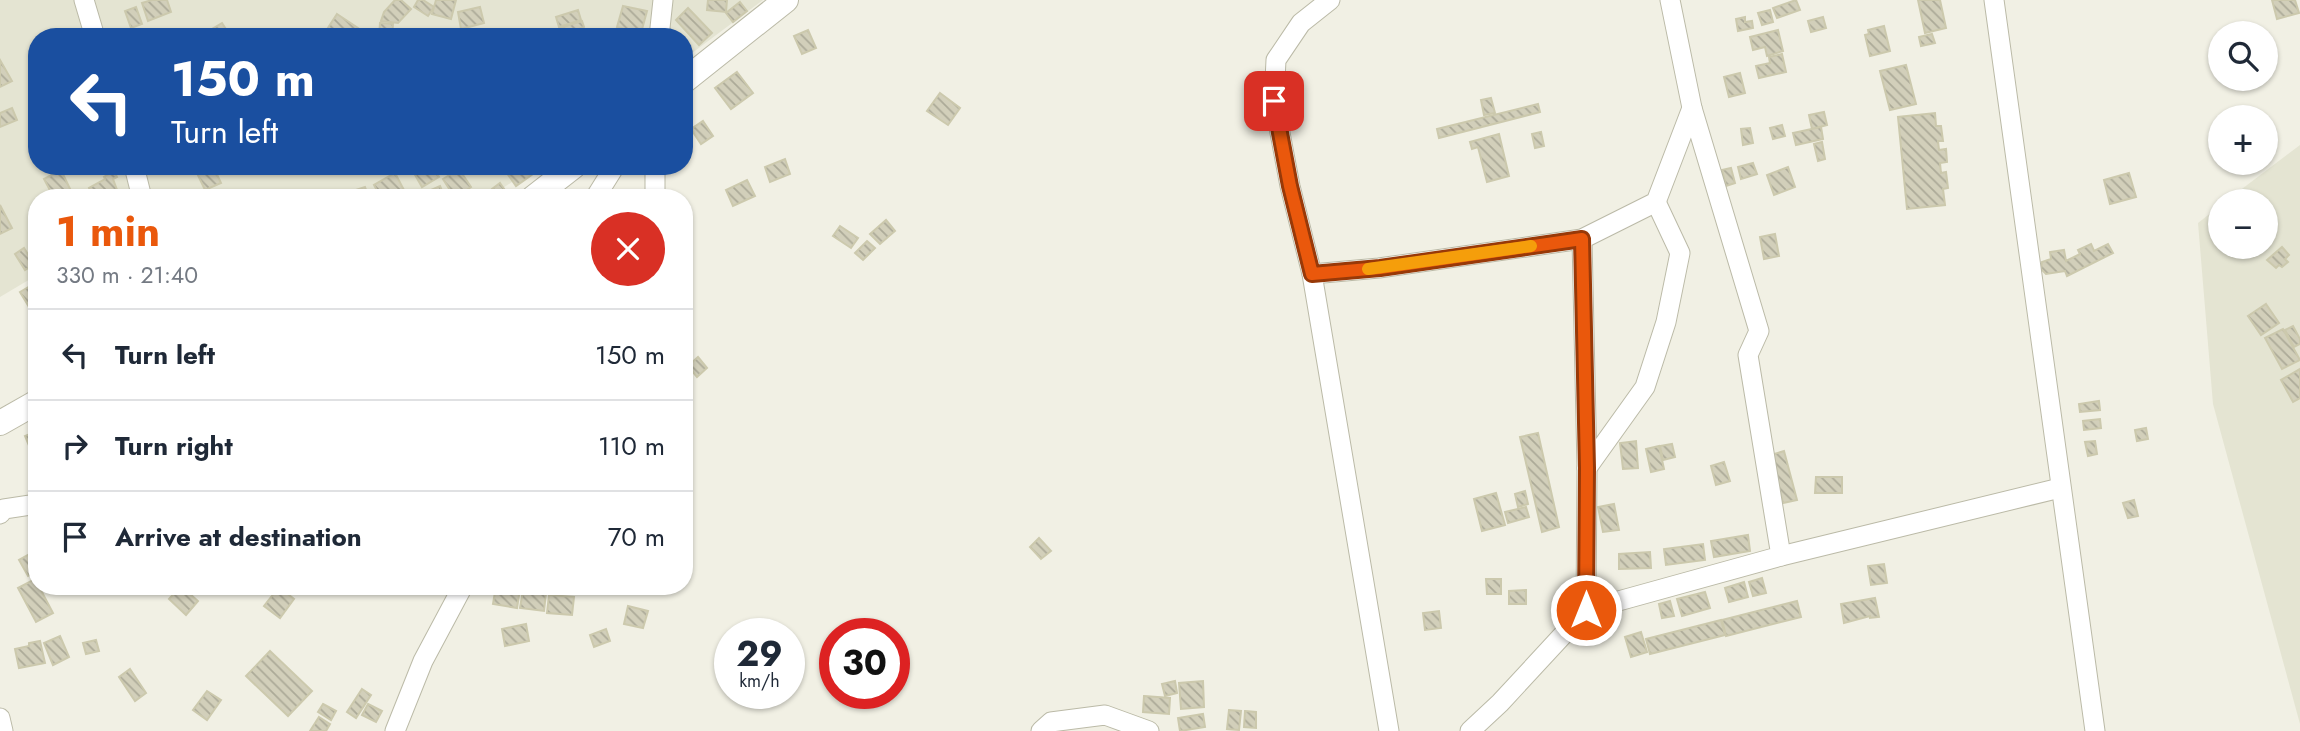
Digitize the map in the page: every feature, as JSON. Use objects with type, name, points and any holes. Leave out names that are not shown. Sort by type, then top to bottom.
[{"type":"street","points":[[84,0],[92,28]]},
{"type":"street","points":[[660,28],[663,0]]},
{"type":"street","points":[[693,74],[786,0]]},
{"type":"street","points":[[1330,0],[1301,23],[1276,60],[1274,101],[1290,186],[1312,274],[1389,731]]},
{"type":"street","points":[[1670,0],[1692,108],[1759,331],[1748,355],[1781,556]]},
{"type":"street","points":[[1994,0],[2095,731]]},
{"type":"street","points":[[1312,274],[1380,268],[1582,239],[1656,202],[1692,108]]},
{"type":"street","points":[[545,189],[562,175]]},
{"type":"street","points":[[1587,468],[1645,387],[1666,322],[1680,253],[1656,202]]},
{"type":"street","points":[[1582,239],[1587,468],[1586,610]]},
{"type":"street","points":[[0,423],[28,407]]},
{"type":"street","points":[[1470,731],[1500,703],[1586,610],[1781,556],[2060,488]]},
{"type":"street","points":[[0,514],[4,509],[28,505]]},
{"type":"street","points":[[395,731],[423,661],[458,595]]},
{"type":"street","points":[[1041,731],[1051,722],[1105,715],[1149,731]]},
{"type":"street","points":[[0,718],[3,731]]},
{"type":"shaded area","points":[[0,0],[763,0],[693,52],[693,28],[28,28],[28,175],[522,175],[502,189],[28,189],[28,280],[0,297]]},
{"type":"shaded area","points":[[2300,145],[2300,724],[2213,404],[2198,223],[2208,215],[2208,259],[2278,259],[2278,189],[2242,189],[2260,175],[2278,175],[2278,162]]},
{"type":"building","points":[[167,0],[171,12],[148,21],[142,3]]},
{"type":"building","points":[[395,0],[401,0],[411,9],[398,23],[381,21],[384,12]]},
{"type":"building","points":[[418,0],[434,7],[428,16],[414,7]]},
{"type":"building","points":[[436,0],[456,0],[451,19],[432,14]]},
{"type":"building","points":[[708,0],[727,0],[726,12],[707,10]]},
{"type":"building","points":[[1796,0],[1800,10],[1777,18],[1773,8]]},
{"type":"building","points":[[1918,0],[1940,0],[1946,28],[1925,33]]},
{"type":"building","points":[[2272,0],[2295,0],[2299,13],[2277,19]]},
{"type":"building","points":[[740,2],[747,11],[733,22],[726,13]]},
{"type":"building","points":[[623,6],[647,11],[642,28],[617,27]]},
{"type":"building","points":[[136,7],[142,24],[131,28],[125,11]]},
{"type":"building","points":[[480,7],[484,23],[461,28],[458,12]]},
{"type":"building","points":[[688,8],[712,33],[699,45],[693,38],[693,28],[683,28],[676,20]]},
{"type":"building","points":[[578,10],[581,20],[559,27],[556,17]]},
{"type":"building","points":[[1770,10],[1773,22],[1762,25],[1758,13]]},
{"type":"building","points":[[337,14],[358,28],[328,28]]},
{"type":"building","points":[[1745,17],[1745,22],[1752,21],[1753,28],[1738,31],[1736,19]]},
{"type":"building","points":[[1823,17],[1826,28],[1811,32],[1808,21]]},
{"type":"building","points":[[582,21],[584,27],[581,28],[560,28]]},
{"type":"building","points":[[380,23],[393,24],[393,28],[380,28]]},
{"type":"building","points":[[1884,26],[1890,51],[1870,56],[1865,35],[1869,34],[1868,30]]},
{"type":"building","points":[[808,30],[816,48],[802,54],[794,36]]},
{"type":"building","points":[[1778,30],[1783,51],[1767,56],[1765,47],[1753,50],[1750,37]]},
{"type":"building","points":[[1932,34],[1935,43],[1921,46],[1919,37]]},
{"type":"building","points":[[1782,54],[1786,72],[1759,78],[1756,66],[1770,63],[1769,57]]},
{"type":"building","points":[[0,60],[12,81],[0,87]]},
{"type":"building","points":[[1906,65],[1916,104],[1890,110],[1880,71]]},
{"type":"building","points":[[737,72],[753,93],[731,109],[715,88]]},
{"type":"building","points":[[1740,73],[1745,93],[1729,97],[1724,77]]},
{"type":"building","points":[[940,93],[960,108],[948,125],[927,111]]},
{"type":"building","points":[[1491,98],[1495,113],[1484,115],[1481,100]]},
{"type":"building","points":[[1538,104],[1540,112],[1439,138],[1437,129]]},
{"type":"building","points":[[12,108],[17,120],[0,127],[0,113]]},
{"type":"building","points":[[1824,112],[1827,125],[1812,129],[1809,115]]},
{"type":"building","points":[[1935,113],[1936,126],[1941,126],[1943,141],[1938,141],[1939,150],[1946,149],[1947,162],[1940,163],[1941,173],[1946,172],[1948,188],[1943,189],[1945,205],[1907,209],[1898,117]]},
{"type":"building","points":[[703,121],[713,136],[701,144],[693,128]]},
{"type":"building","points":[[1782,125],[1785,136],[1773,139],[1770,128]]},
{"type":"building","points":[[1821,127],[1823,139],[1796,145],[1793,133]]},
{"type":"building","points":[[1750,128],[1753,143],[1743,145],[1741,129]]},
{"type":"building","points":[[1541,132],[1544,146],[1535,148],[1532,134]]},
{"type":"building","points":[[1499,134],[1509,176],[1487,182],[1478,147],[1472,149],[1470,142]]},
{"type":"building","points":[[1822,142],[1825,159],[1818,161],[1814,144]]},
{"type":"building","points":[[785,159],[790,174],[770,182],[765,167]]},
{"type":"building","points":[[1753,163],[1757,174],[1741,179],[1738,167]]},
{"type":"building","points":[[1788,167],[1795,187],[1774,195],[1767,175]]},
{"type":"building","points":[[1731,168],[1735,183],[1726,186],[1722,170]]},
{"type":"building","points":[[2129,173],[2136,197],[2110,204],[2104,180]]},
{"type":"building","points":[[52,175],[63,175],[70,189],[49,189],[44,179]]},
{"type":"building","points":[[116,175],[113,179],[117,189],[90,189],[105,179],[104,177]]},
{"type":"building","points":[[198,175],[217,175],[221,183],[205,189]]},
{"type":"building","points":[[396,175],[403,189],[376,189],[374,185]]},
{"type":"building","points":[[415,175],[438,175],[439,177],[422,187]]},
{"type":"building","points":[[449,175],[463,175],[471,187],[449,189],[443,179]]},
{"type":"building","points":[[508,175],[532,175],[516,186]]},
{"type":"building","points":[[747,180],[755,196],[733,206],[726,190]]},
{"type":"building","points":[[500,183],[504,189],[492,189]]},
{"type":"building","points":[[0,205],[12,228],[0,234]]},
{"type":"building","points":[[886,220],[895,231],[880,244],[870,234]]},
{"type":"building","points":[[840,226],[858,238],[851,248],[833,236]]},
{"type":"building","points":[[1775,234],[1779,256],[1764,259],[1760,237]]},
{"type":"building","points":[[867,241],[875,248],[863,260],[855,253]]},
{"type":"building","points":[[2091,244],[2094,251],[2108,244],[2113,253],[2067,276],[2065,271],[2046,274],[2041,269],[2042,262],[2051,259],[2050,252],[2064,250],[2066,261],[2080,254],[2078,250]]},
{"type":"building","points":[[2282,247],[2289,255],[2285,259],[2288,262],[2276,268],[2267,260],[2278,259],[2278,250]]},
{"type":"building","points":[[24,248],[28,254],[28,268],[25,270],[15,254]]},
{"type":"building","points":[[28,287],[28,305],[20,292]]},
{"type":"building","points":[[2266,304],[2279,323],[2261,335],[2248,316]]},
{"type":"building","points":[[2293,326],[2300,339],[2300,344],[2294,347],[2285,330]]},
{"type":"building","points":[[2283,329],[2300,360],[2282,369],[2265,338]]},
{"type":"building","points":[[698,357],[707,368],[697,377],[693,372],[693,362]]},
{"type":"building","points":[[2300,369],[2300,398],[2293,402],[2281,380]]},
{"type":"building","points":[[2099,401],[2100,410],[2080,412],[2079,404]]},
{"type":"building","points":[[2100,419],[2101,428],[2084,430],[2083,421]]},
{"type":"building","points":[[2146,428],[2148,439],[2137,441],[2135,430]]},
{"type":"building","points":[[1538,433],[1559,527],[1542,532],[1520,437]]},
{"type":"building","points":[[1636,441],[1638,468],[1623,469],[1620,443]]},
{"type":"building","points":[[2095,441],[2097,454],[2088,456],[2085,442]]},
{"type":"building","points":[[1672,444],[1675,457],[1663,460],[1660,446]]},
{"type":"building","points":[[1659,446],[1664,469],[1651,472],[1646,449]]},
{"type":"building","points":[[1784,451],[1797,500],[1783,503],[1771,455]]},
{"type":"building","points":[[1724,462],[1730,481],[1716,485],[1711,466]]},
{"type":"building","points":[[1816,477],[1842,477],[1842,493],[1815,493]]},
{"type":"building","points":[[1525,491],[1528,504],[1518,507],[1515,494]]},
{"type":"building","points":[[1496,493],[1505,525],[1482,531],[1474,499]]},
{"type":"building","points":[[2134,500],[2138,516],[2128,518],[2123,503]]},
{"type":"building","points":[[1614,504],[1619,530],[1603,532],[1598,507]]},
{"type":"building","points":[[1526,507],[1529,517],[1508,523],[1505,512]]},
{"type":"building","points":[[1748,535],[1750,551],[1714,557],[1711,541]]},
{"type":"building","points":[[1039,538],[1051,551],[1041,559],[1030,547]]},
{"type":"building","points":[[1703,544],[1705,560],[1666,565],[1664,549]]},
{"type":"building","points":[[1650,552],[1651,568],[1619,569],[1619,554]]},
{"type":"building","points":[[28,555],[28,576],[19,560]]},
{"type":"building","points":[[1884,564],[1887,583],[1871,585],[1868,566]]},
{"type":"building","points":[[1762,578],[1766,593],[1753,596],[1749,582]]},
{"type":"building","points":[[1486,579],[1501,579],[1501,594],[1487,594]]},
{"type":"building","points":[[1744,582],[1748,597],[1729,602],[1725,588]]},
{"type":"building","points":[[28,583],[28,595],[43,595],[53,613],[36,622],[18,588]]},
{"type":"building","points":[[1526,590],[1526,604],[1509,604],[1509,591]]},
{"type":"building","points":[[1705,592],[1710,608],[1682,616],[1677,599]]},
{"type":"building","points":[[173,595],[191,595],[198,601],[186,615],[169,599]]},
{"type":"building","points":[[273,595],[289,595],[294,599],[280,618],[264,606]]},
{"type":"building","points":[[494,595],[519,595],[517,608],[493,604]]},
{"type":"building","points":[[522,595],[546,595],[544,611],[520,608]]},
{"type":"building","points":[[549,595],[574,597],[572,615],[547,613]]},
{"type":"building","points":[[1875,598],[1879,617],[1870,616],[1844,623],[1841,604]]},
{"type":"building","points":[[1670,601],[1674,616],[1662,618],[1659,604]]},
{"type":"building","points":[[1797,601],[1801,617],[1726,636],[1722,620]]},
{"type":"building","points":[[628,606],[648,611],[643,628],[624,624]]},
{"type":"building","points":[[1439,611],[1441,628],[1425,630],[1423,613]]},
{"type":"building","points":[[1721,620],[1725,635],[1650,654],[1646,639]]},
{"type":"building","points":[[526,624],[529,641],[505,646],[502,629]]},
{"type":"building","points":[[606,629],[610,641],[594,647],[590,635]]},
{"type":"building","points":[[1641,632],[1647,652],[1631,657],[1625,637]]},
{"type":"building","points":[[60,636],[69,657],[53,665],[44,643]]},
{"type":"building","points":[[96,640],[99,651],[86,654],[83,643]]},
{"type":"building","points":[[40,641],[45,663],[19,668],[15,649]]},
{"type":"building","points":[[270,651],[312,691],[288,716],[246,676]]},
{"type":"building","points":[[130,669],[146,693],[135,701],[119,677]]},
{"type":"building","points":[[1175,681],[1177,693],[1165,696],[1162,684]]},
{"type":"building","points":[[1203,681],[1204,707],[1181,709],[1179,683]]},
{"type":"building","points":[[362,689],[371,695],[356,718],[347,712]]},
{"type":"building","points":[[207,691],[221,700],[207,720],[193,710]]},
{"type":"building","points":[[1144,696],[1170,698],[1169,714],[1143,712]]},
{"type":"building","points":[[323,704],[336,711],[331,720],[318,712]]},
{"type":"building","points":[[368,704],[382,711],[376,722],[362,715]]},
{"type":"building","points":[[1229,710],[1241,711],[1239,730],[1227,729]]},
{"type":"building","points":[[1245,711],[1256,712],[1256,728],[1244,727]]},
{"type":"building","points":[[1203,714],[1205,727],[1180,731],[1178,718]]},
{"type":"building","points":[[319,717],[330,724],[326,731],[310,731]]},
{"type":"slow traffic","points":[[1368,269],[1531,246]]},
{"type":"route","points":[[1274,101],[1290,186],[1312,274],[1380,268],[1582,239],[1587,468],[1586,610]]}]
